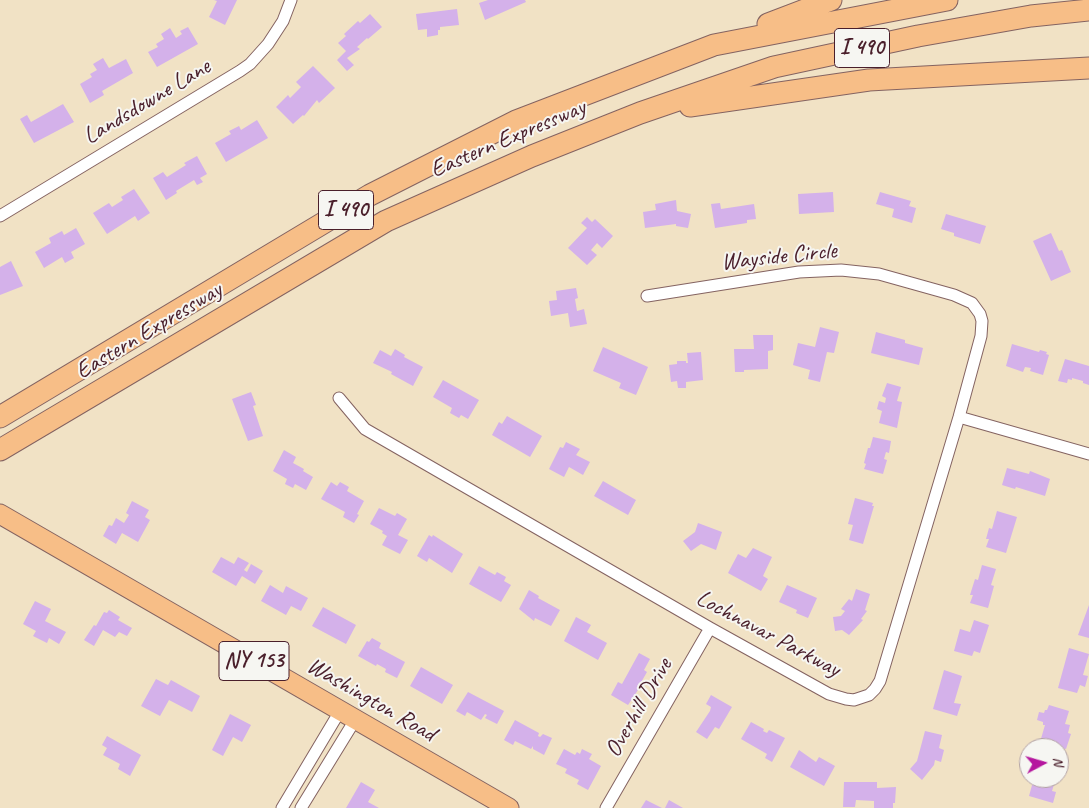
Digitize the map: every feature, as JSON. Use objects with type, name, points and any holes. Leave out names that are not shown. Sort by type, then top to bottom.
[{"type":"highway","points":[[714,45],[831,0]]},
{"type":"highway","name":"Eastern Expressway","points":[[0,417],[370,195],[516,121],[714,45],[947,0]]},
{"type":"highway","name":"Eastern Expressway","points":[[0,450],[386,221],[532,156],[640,113],[774,67],[918,36],[1031,16],[1089,10]]},
{"type":"highway","points":[[640,113],[869,80],[1089,68]]},
{"type":"main road","name":"Washington Road","points":[[0,514],[509,808]]},
{"type":"street","name":"Landsdowne Lane","points":[[0,216],[240,72],[268,44],[283,21],[291,0]]},
{"type":"street","name":"Wayside Circle","points":[[647,296],[799,272],[834,270],[887,276],[964,299],[977,308],[982,328],[959,417]]},
{"type":"street","name":"Lochnavar Parkway","points":[[339,398],[365,429],[710,628],[829,694],[854,700],[869,695],[880,681],[959,417]]},
{"type":"street","points":[[959,417],[1089,454]]},
{"type":"street","name":"Overhill Drive","points":[[606,808],[710,628]]},
{"type":"street","points":[[282,808],[348,716]]},
{"type":"street","points":[[301,808],[348,716]]},
{"type":"building","points":[[214,0],[237,0],[225,25],[209,17],[217,1]]},
{"type":"building","points":[[488,0],[525,0],[526,2],[485,20],[479,3]]},
{"type":"building","points":[[457,9],[459,25],[440,27],[438,35],[427,37],[427,29],[418,30],[416,14]]},
{"type":"building","points":[[370,14],[382,27],[357,47],[360,49],[347,58],[354,65],[347,71],[337,60],[346,51],[338,43],[346,36],[344,34],[358,21],[360,23]]},
{"type":"building","points":[[188,27],[198,44],[157,67],[148,52],[158,47],[156,44],[164,39],[161,34],[170,28],[176,38],[182,34],[180,31]]},
{"type":"building","points":[[103,58],[109,68],[126,59],[133,73],[102,91],[104,95],[90,103],[80,84],[92,77],[90,74],[97,70],[93,64]]},
{"type":"building","points":[[313,66],[335,88],[319,103],[317,100],[304,116],[293,124],[276,107],[288,95],[290,98],[301,87],[296,82]]},
{"type":"building","points":[[63,104],[74,122],[34,143],[20,119],[27,115],[31,122]]},
{"type":"building","points":[[257,120],[268,138],[226,162],[215,143],[231,134],[229,131],[239,126],[241,130]]},
{"type":"building","points":[[197,156],[207,174],[200,178],[203,182],[197,185],[194,180],[176,191],[177,193],[166,200],[153,178],[163,172],[167,177],[186,165],[184,163]]},
{"type":"building","points":[[134,189],[150,213],[138,221],[135,216],[107,234],[93,213],[109,203],[112,207],[123,200],[121,197]]},
{"type":"building","points":[[833,192],[834,212],[799,214],[798,194]]},
{"type":"building","points":[[880,192],[911,201],[909,206],[916,208],[912,223],[892,217],[894,209],[876,204]]},
{"type":"building","points":[[676,200],[677,211],[691,214],[688,228],[676,226],[676,224],[645,228],[643,212],[656,210],[655,204]]},
{"type":"building","points":[[720,203],[721,209],[754,204],[756,219],[747,220],[747,223],[715,228],[711,204]]},
{"type":"building","points":[[946,214],[986,226],[980,244],[954,236],[954,233],[941,229]]},
{"type":"building","points":[[587,217],[592,222],[595,219],[613,236],[602,248],[597,243],[591,250],[597,255],[587,265],[568,248],[587,228],[581,223]]},
{"type":"building","points":[[76,228],[85,244],[71,252],[74,258],[65,263],[62,257],[44,268],[35,252],[51,243],[49,238],[62,231],[64,235]]},
{"type":"building","points":[[1051,233],[1059,251],[1062,250],[1071,272],[1051,281],[1033,241]]},
{"type":"building","points":[[11,261],[23,286],[0,295],[0,267]]},
{"type":"building","points":[[576,288],[578,298],[575,299],[577,311],[584,309],[587,324],[570,327],[568,313],[551,316],[549,301],[557,300],[556,291]]},
{"type":"building","points":[[820,327],[839,332],[834,353],[827,352],[820,382],[808,379],[810,370],[793,365],[798,343],[815,347]]},
{"type":"building","points":[[876,332],[905,340],[905,343],[923,348],[919,365],[871,353]]},
{"type":"building","points":[[753,335],[773,335],[773,350],[768,351],[768,369],[735,372],[734,349],[754,349]]},
{"type":"building","points":[[1012,344],[1039,352],[1040,350],[1047,352],[1046,354],[1049,355],[1043,375],[1030,371],[1031,368],[1025,367],[1023,372],[1006,366]]},
{"type":"building","points":[[603,347],[648,367],[636,395],[619,388],[621,383],[593,371]]},
{"type":"building","points":[[395,349],[405,355],[404,357],[423,367],[413,386],[391,374],[392,372],[373,363],[380,350],[391,356]]},
{"type":"building","points":[[701,352],[703,380],[686,382],[686,388],[678,388],[677,381],[671,382],[669,365],[677,364],[677,361],[686,361],[688,363],[687,353]]},
{"type":"building","points":[[1065,359],[1089,366],[1089,385],[1072,378],[1072,380],[1068,379],[1067,383],[1058,381]]},
{"type":"building","points":[[443,380],[479,400],[468,419],[461,415],[459,418],[450,413],[452,408],[433,397]]},
{"type":"building","points":[[887,383],[901,387],[897,401],[902,402],[897,428],[879,423],[882,411],[877,409],[879,401],[885,403],[886,398],[882,396]]},
{"type":"building","points":[[251,392],[256,405],[253,406],[263,436],[248,441],[232,399]]},
{"type":"building","points":[[507,416],[542,436],[530,457],[492,435],[499,422],[502,424]]},
{"type":"building","points":[[873,437],[891,441],[889,453],[886,452],[884,459],[887,460],[883,474],[864,469],[868,448],[870,448]]},
{"type":"building","points":[[566,442],[580,449],[576,455],[590,462],[583,475],[569,467],[564,477],[549,469],[560,447],[563,448]]},
{"type":"building","points":[[284,450],[296,457],[293,463],[313,477],[306,490],[295,484],[293,488],[285,484],[287,479],[273,471]]},
{"type":"building","points":[[1007,468],[1029,474],[1030,471],[1050,479],[1045,496],[1016,487],[1015,489],[1002,485]]},
{"type":"building","points":[[603,481],[636,500],[628,515],[594,496]]},
{"type":"building","points":[[331,482],[337,486],[340,482],[349,487],[347,491],[364,501],[354,523],[343,517],[345,512],[321,499]]},
{"type":"building","points":[[855,498],[873,503],[872,506],[874,506],[863,544],[849,540],[853,525],[848,524]]},
{"type":"building","points":[[132,501],[149,510],[145,517],[150,520],[138,542],[122,533],[116,544],[103,536],[109,525],[112,526],[116,518],[124,523],[129,515],[126,513]]},
{"type":"building","points":[[379,508],[395,516],[397,513],[407,519],[398,535],[408,540],[400,554],[382,545],[387,536],[382,533],[383,531],[370,524]]},
{"type":"building","points":[[997,511],[1017,517],[1006,553],[986,547],[989,539],[986,539],[989,528],[992,529]]},
{"type":"building","points":[[698,523],[722,532],[716,550],[701,544],[691,551],[683,541],[695,532]]},
{"type":"building","points":[[429,535],[432,537],[433,535],[463,554],[452,573],[429,558],[427,562],[417,556]]},
{"type":"building","points":[[753,548],[772,557],[763,576],[768,579],[761,591],[728,573],[738,554],[746,558]]},
{"type":"building","points":[[221,557],[234,564],[238,557],[249,563],[244,570],[247,572],[251,564],[263,571],[255,584],[242,576],[236,586],[212,572]]},
{"type":"building","points":[[982,565],[996,569],[991,585],[994,586],[988,608],[970,603],[973,595],[970,595],[975,579],[978,580]]},
{"type":"building","points":[[479,566],[495,575],[497,572],[506,577],[504,581],[511,585],[501,602],[469,584]]},
{"type":"building","points":[[270,585],[283,593],[286,586],[308,598],[301,611],[291,606],[286,615],[261,601]]},
{"type":"building","points":[[787,585],[817,598],[808,618],[796,613],[797,610],[779,602]]},
{"type":"building","points":[[856,589],[870,594],[865,610],[867,611],[861,619],[863,620],[849,635],[842,630],[835,631],[833,617],[841,616],[845,611],[841,609],[849,599],[852,601]]},
{"type":"building","points":[[529,590],[539,596],[538,598],[560,610],[551,626],[535,618],[534,621],[519,609]]},
{"type":"building","points":[[35,601],[51,609],[45,621],[66,632],[59,644],[49,638],[47,643],[33,636],[36,631],[23,624]]},
{"type":"building","points":[[1089,605],[1089,638],[1078,635]]},
{"type":"building","points":[[323,607],[356,625],[346,644],[312,626]]},
{"type":"building","points":[[109,610],[120,617],[118,620],[132,628],[127,636],[119,632],[115,637],[103,630],[94,646],[84,640],[94,625],[96,626],[104,612],[107,613]]},
{"type":"building","points":[[576,617],[591,625],[587,632],[607,643],[598,660],[564,641]]},
{"type":"building","points":[[974,620],[989,625],[980,653],[974,651],[972,656],[954,651],[960,629],[970,632]]},
{"type":"building","points":[[372,638],[381,643],[379,648],[405,662],[397,678],[385,672],[386,669],[358,656],[367,641],[369,642]]},
{"type":"building","points":[[1069,648],[1089,654],[1083,675],[1088,676],[1085,687],[1080,685],[1077,693],[1058,688]]},
{"type":"building","points":[[639,653],[650,659],[644,670],[647,672],[640,687],[628,705],[611,695],[618,682],[622,684]]},
{"type":"building","points":[[421,667],[453,685],[442,704],[410,686]]},
{"type":"building","points":[[944,670],[962,676],[954,703],[961,704],[957,716],[933,709]]},
{"type":"building","points":[[156,679],[168,685],[171,680],[200,696],[192,712],[169,700],[160,716],[141,706]]},
{"type":"building","points":[[468,692],[504,711],[497,724],[485,718],[487,715],[485,714],[481,720],[467,712],[465,716],[456,711]]},
{"type":"building","points":[[711,695],[732,707],[719,729],[715,727],[707,739],[696,732],[710,711],[711,707],[706,704]]},
{"type":"building","points":[[1049,705],[1069,711],[1065,724],[1070,725],[1068,733],[1071,734],[1069,740],[1069,738],[1041,738],[1045,725],[1037,720],[1039,712],[1044,713]]},
{"type":"building","points":[[230,714],[251,725],[242,742],[233,737],[223,756],[212,750]]},
{"type":"building","points":[[515,720],[539,733],[538,736],[540,737],[543,734],[552,738],[544,755],[533,749],[533,746],[531,749],[515,741],[513,745],[504,740]]},
{"type":"building","points":[[751,722],[764,729],[763,731],[767,733],[769,730],[785,738],[772,762],[765,758],[767,754],[741,739]]},
{"type":"building","points":[[925,731],[942,735],[939,748],[944,750],[941,762],[935,760],[934,765],[922,780],[910,769],[917,761]]},
{"type":"building","points":[[107,736],[141,755],[130,776],[118,769],[120,764],[103,755],[107,748],[102,745]]},
{"type":"building","points":[[564,749],[575,755],[577,752],[580,754],[582,749],[592,754],[589,759],[601,766],[588,790],[577,784],[579,780],[565,773],[567,769],[556,764]]},
{"type":"building","points":[[799,750],[816,762],[819,757],[835,766],[824,786],[790,767]]},
{"type":"building","points":[[361,782],[375,790],[368,802],[379,808],[346,808]]},
{"type":"building","points":[[844,782],[877,782],[877,788],[896,787],[893,808],[874,808],[874,801],[856,800],[855,807],[843,807]]},
{"type":"building","points":[[1031,788],[1053,788],[1052,791],[1056,792],[1053,803],[1029,796]]},
{"type":"building","points":[[646,800],[662,808],[641,808]]},
{"type":"building","points":[[669,800],[683,808],[665,808]]}]
